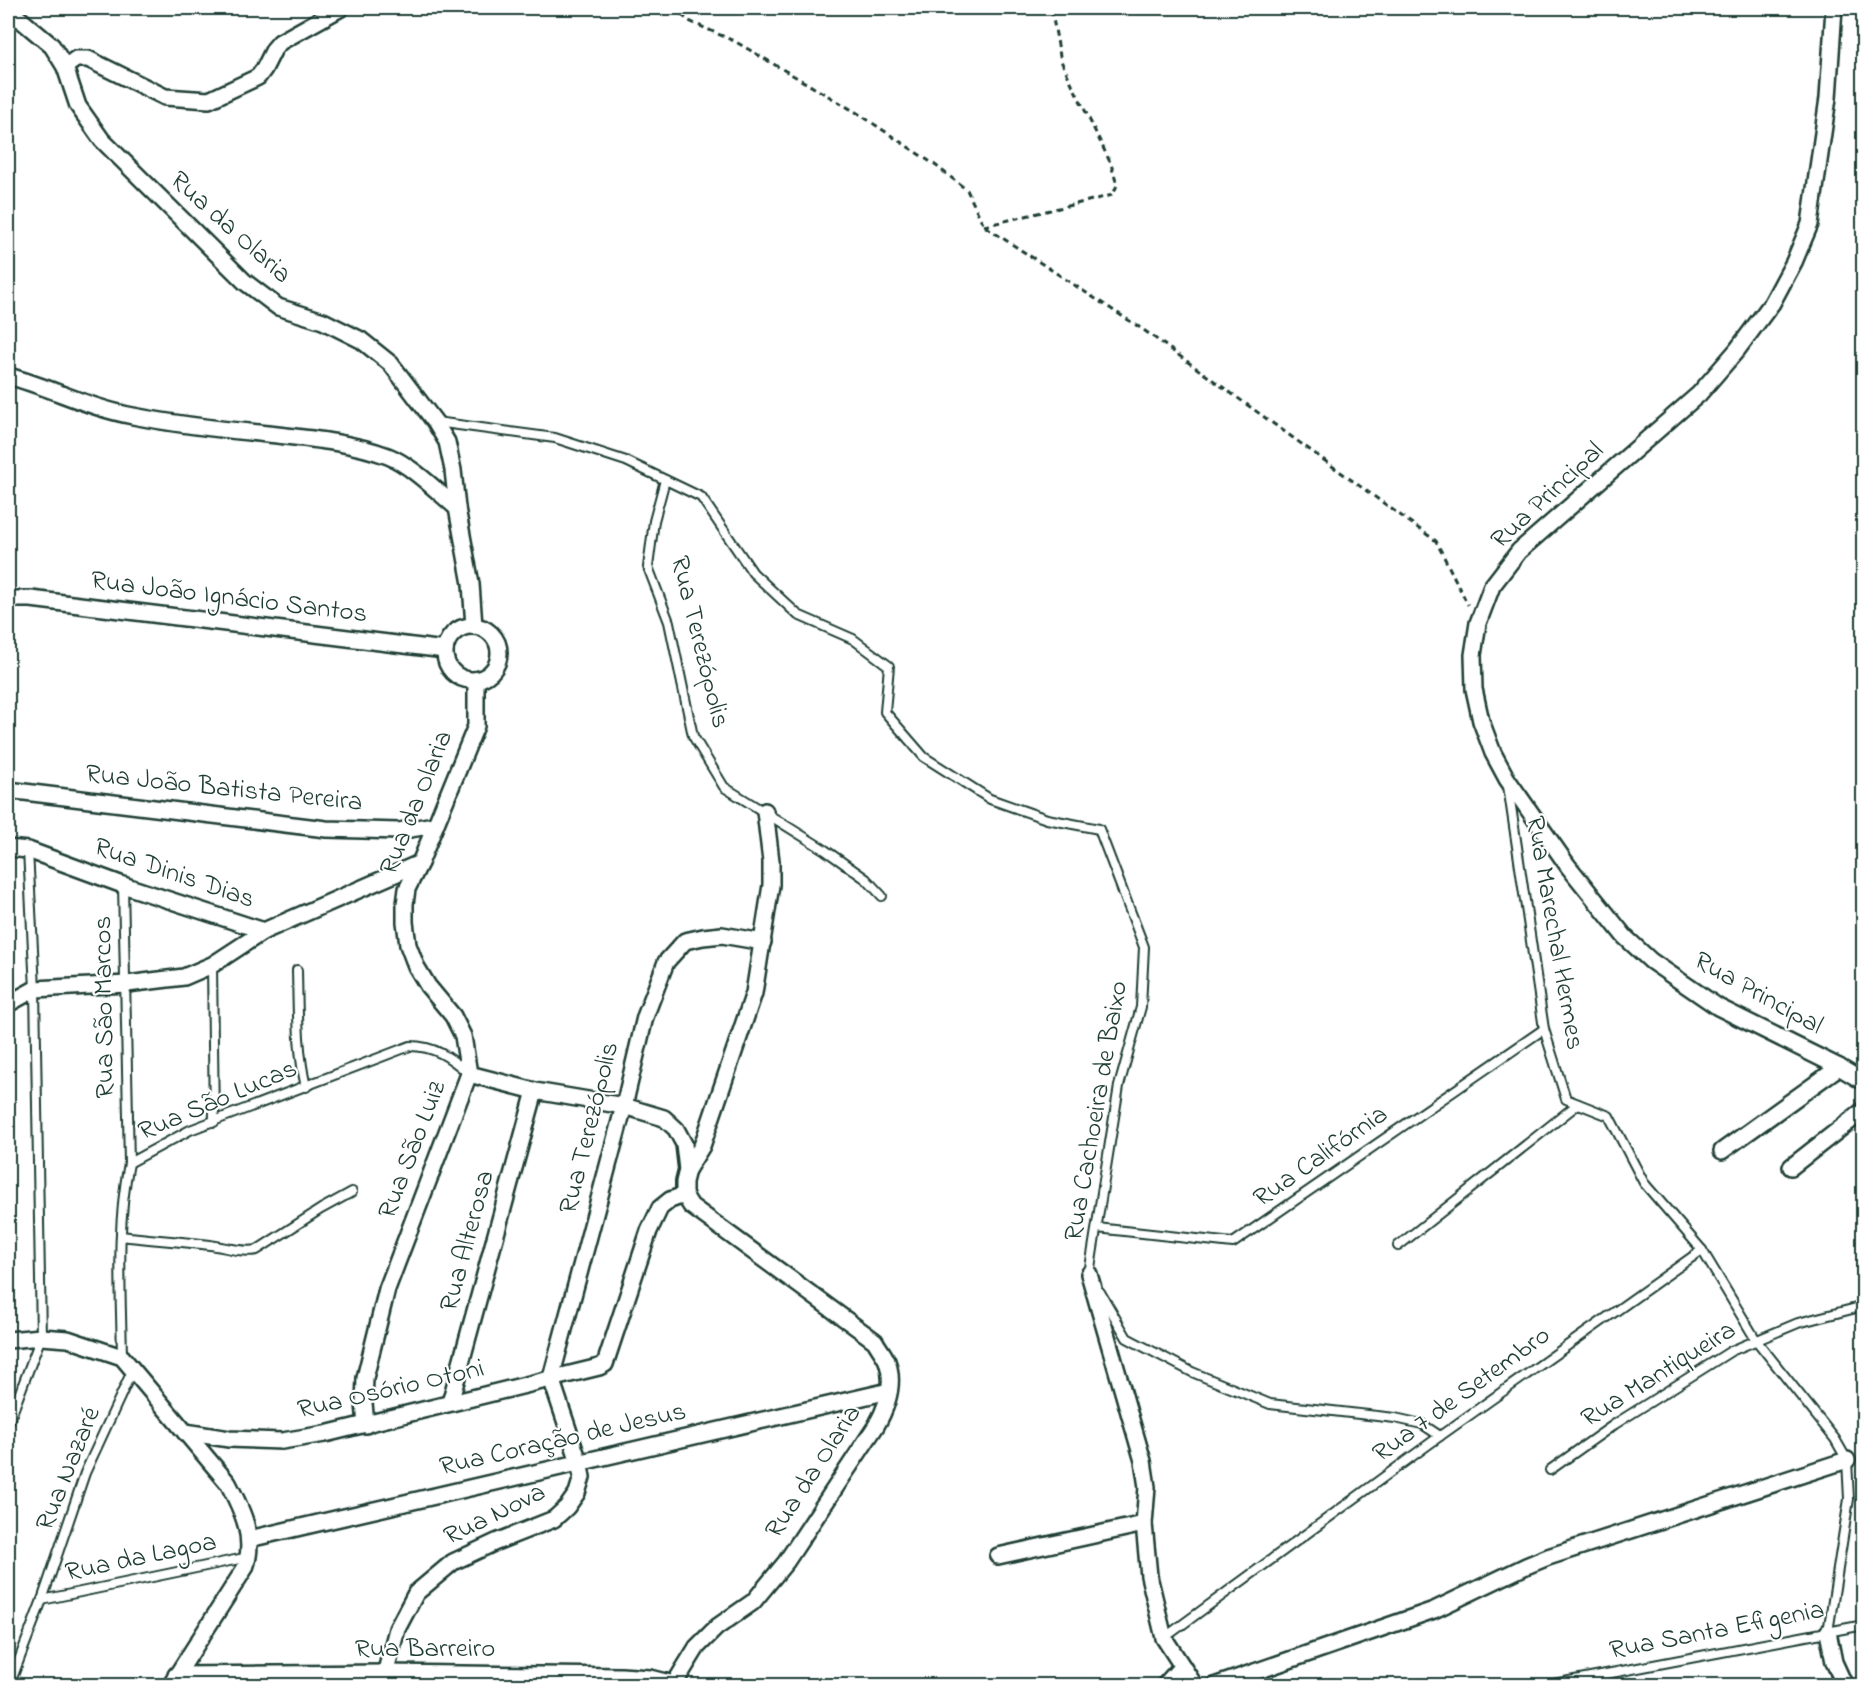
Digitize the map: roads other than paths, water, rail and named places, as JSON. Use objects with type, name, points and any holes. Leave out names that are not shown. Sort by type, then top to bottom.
[{"type":"street","points":[[65,67],[76,59],[88,59],[165,97],[209,100],[258,77],[280,42],[341,8]]},
{"type":"street","name":"Rua Principal","points":[[1834,8],[1828,98],[1810,224],[1794,262],[1772,303],[1737,351],[1699,394],[1519,551],[1492,586],[1478,623],[1473,655],[1474,689],[1481,721],[1507,779],[1568,866],[1624,937],[1651,961],[1718,1008],[1839,1067],[1863,1082]]},
{"type":"street","name":"Rua da Olaria","points":[[8,9],[52,46],[65,67],[78,106],[102,140],[245,282],[278,307],[323,321],[361,340],[391,364],[435,422],[447,442],[471,585],[474,626]]},
{"type":"street","points":[[8,376],[96,408],[132,416],[250,433],[307,438],[351,446],[390,457],[415,473],[458,508]]},
{"type":"street","name":"Rua João Ignácio Santos","points":[[8,599],[31,599],[445,650]]},
{"type":"street","points":[[474,626],[483,628],[496,639],[499,656],[492,672],[476,680],[468,680],[453,673],[445,659],[445,650],[447,642],[458,630],[474,626]]},
{"type":"street","name":"Rua da Olaria","points":[[469,1074],[463,1036],[453,1016],[428,986],[416,966],[408,945],[405,922],[407,889],[420,863],[476,726],[476,680]]},
{"type":"street","name":"Rua João Batista Pereira","points":[[8,790],[326,829],[399,831],[434,825]]},
{"type":"street","points":[[684,1195],[687,1170],[702,1146],[754,993],[764,942],[771,885],[771,861],[765,811]]},
{"type":"street","name":"Rua Dinis Dias","points":[[8,848],[28,850],[123,885],[264,931],[420,863]]},
{"type":"street","points":[[8,1004],[35,989],[127,984],[184,977],[212,965],[264,931]]},
{"type":"street","name":"Rua Terezópolis","points":[[551,1378],[624,1106],[645,1017],[666,962],[685,941],[703,936],[722,935],[764,942]]},
{"type":"street","points":[[1722,1151],[1839,1067]]},
{"type":"street","name":"Rua São Luiz","points":[[366,1425],[365,1378],[387,1289],[469,1074],[535,1091],[624,1106],[664,1118],[676,1129],[684,1144],[687,1170]]},
{"type":"street","name":"Rua Alterosa","points":[[450,1403],[535,1091]]},
{"type":"street","points":[[1791,1167],[1863,1110]]},
{"type":"street","name":"Rua da Olaria","points":[[673,1685],[697,1647],[717,1627],[753,1602],[786,1562],[886,1408],[890,1374],[886,1360],[874,1341],[691,1206],[684,1195]]},
{"type":"street","name":"Rua Osório Otoni","points":[[185,1432],[229,1439],[282,1441],[366,1425],[585,1371],[605,1364],[649,1231],[660,1208],[670,1200],[684,1195]]},
{"type":"street","points":[[1089,1274],[1143,1461],[1147,1487],[1144,1524],[1149,1576],[1164,1638],[1195,1686]]},
{"type":"street","points":[[8,1340],[41,1337],[68,1339],[122,1357],[228,1483],[245,1519],[249,1539],[249,1557],[245,1568],[173,1680]]},
{"type":"street","name":"Rua Nova","points":[[383,1679],[397,1629],[416,1593],[453,1562],[554,1519],[567,1508],[577,1493],[582,1477],[579,1462],[551,1378]]},
{"type":"street","name":"Rua Coração de Jesus","points":[[249,1539],[889,1391]]},
{"type":"street","points":[[1214,1686],[1434,1610],[1548,1557],[1847,1460]]},
{"type":"street","points":[[998,1556],[1144,1524]]},
{"type":"street","points":[[1828,1632],[1834,1662],[1845,1686]]},
{"type":"street","points":[[1164,1686],[1182,1666]]},
{"type":"street","name":"Rua Barreiro","points":[[173,1680],[621,1676],[650,1678],[673,1685]]},
{"type":"lane","points":[[435,422],[555,438],[626,461],[665,480]]},
{"type":"lane","name":"Rua Terezópolis","points":[[665,480],[654,521],[648,567],[669,622],[693,736],[724,787],[765,811],[866,879],[882,896]]},
{"type":"lane","name":"Rua Cachoeira de Baixo","points":[[665,480],[701,497],[753,573],[798,615],[853,639],[889,666],[885,712],[924,757],[990,799],[1047,819],[1099,829],[1144,947],[1141,1007],[1119,1086],[1089,1274],[1127,1338],[1192,1372],[1270,1404],[1395,1418],[1422,1424],[1440,1436]]},
{"type":"lane","name":"Rua Marechal Hermes","points":[[1507,779],[1544,1029],[1566,1099],[1609,1116],[1644,1182],[1702,1250]]},
{"type":"lane","points":[[8,1424],[41,1337],[35,989],[28,850]]},
{"type":"lane","name":"Rua São Marcos","points":[[123,885],[127,984],[129,1163]]},
{"type":"lane","points":[[212,965],[214,1122]]},
{"type":"lane","points":[[297,970],[301,1050],[306,1087]]},
{"type":"lane","name":"Rua Califórnia","points":[[1097,1228],[1233,1243],[1544,1029]]},
{"type":"lane","name":"Rua São Lucas","points":[[122,1357],[121,1236],[123,1191],[129,1163],[174,1138],[410,1046],[424,1046],[442,1053],[469,1074]]},
{"type":"lane","points":[[1398,1246],[1578,1104]]},
{"type":"lane","points":[[121,1236],[249,1251],[257,1250],[352,1192]]},
{"type":"lane","points":[[1702,1250],[1756,1340],[1835,1439],[1847,1460],[1849,1499],[1828,1632]]},
{"type":"lane","name":"Rua 7 de Setembro","points":[[1164,1638],[1440,1436],[1702,1250]]},
{"type":"lane","name":"Rua Mantiqueira","points":[[1550,1470],[1615,1424],[1731,1351],[1798,1323],[1863,1306]]},
{"type":"lane","name":"Rua Nazaré","points":[[9,1686],[42,1600],[85,1473],[133,1370]]},
{"type":"lane","name":"Rua da Lagoa","points":[[42,1600],[249,1557]]},
{"type":"lane","name":"Rua Santa Efigenia","points":[[1543,1686],[1863,1624]]}]
